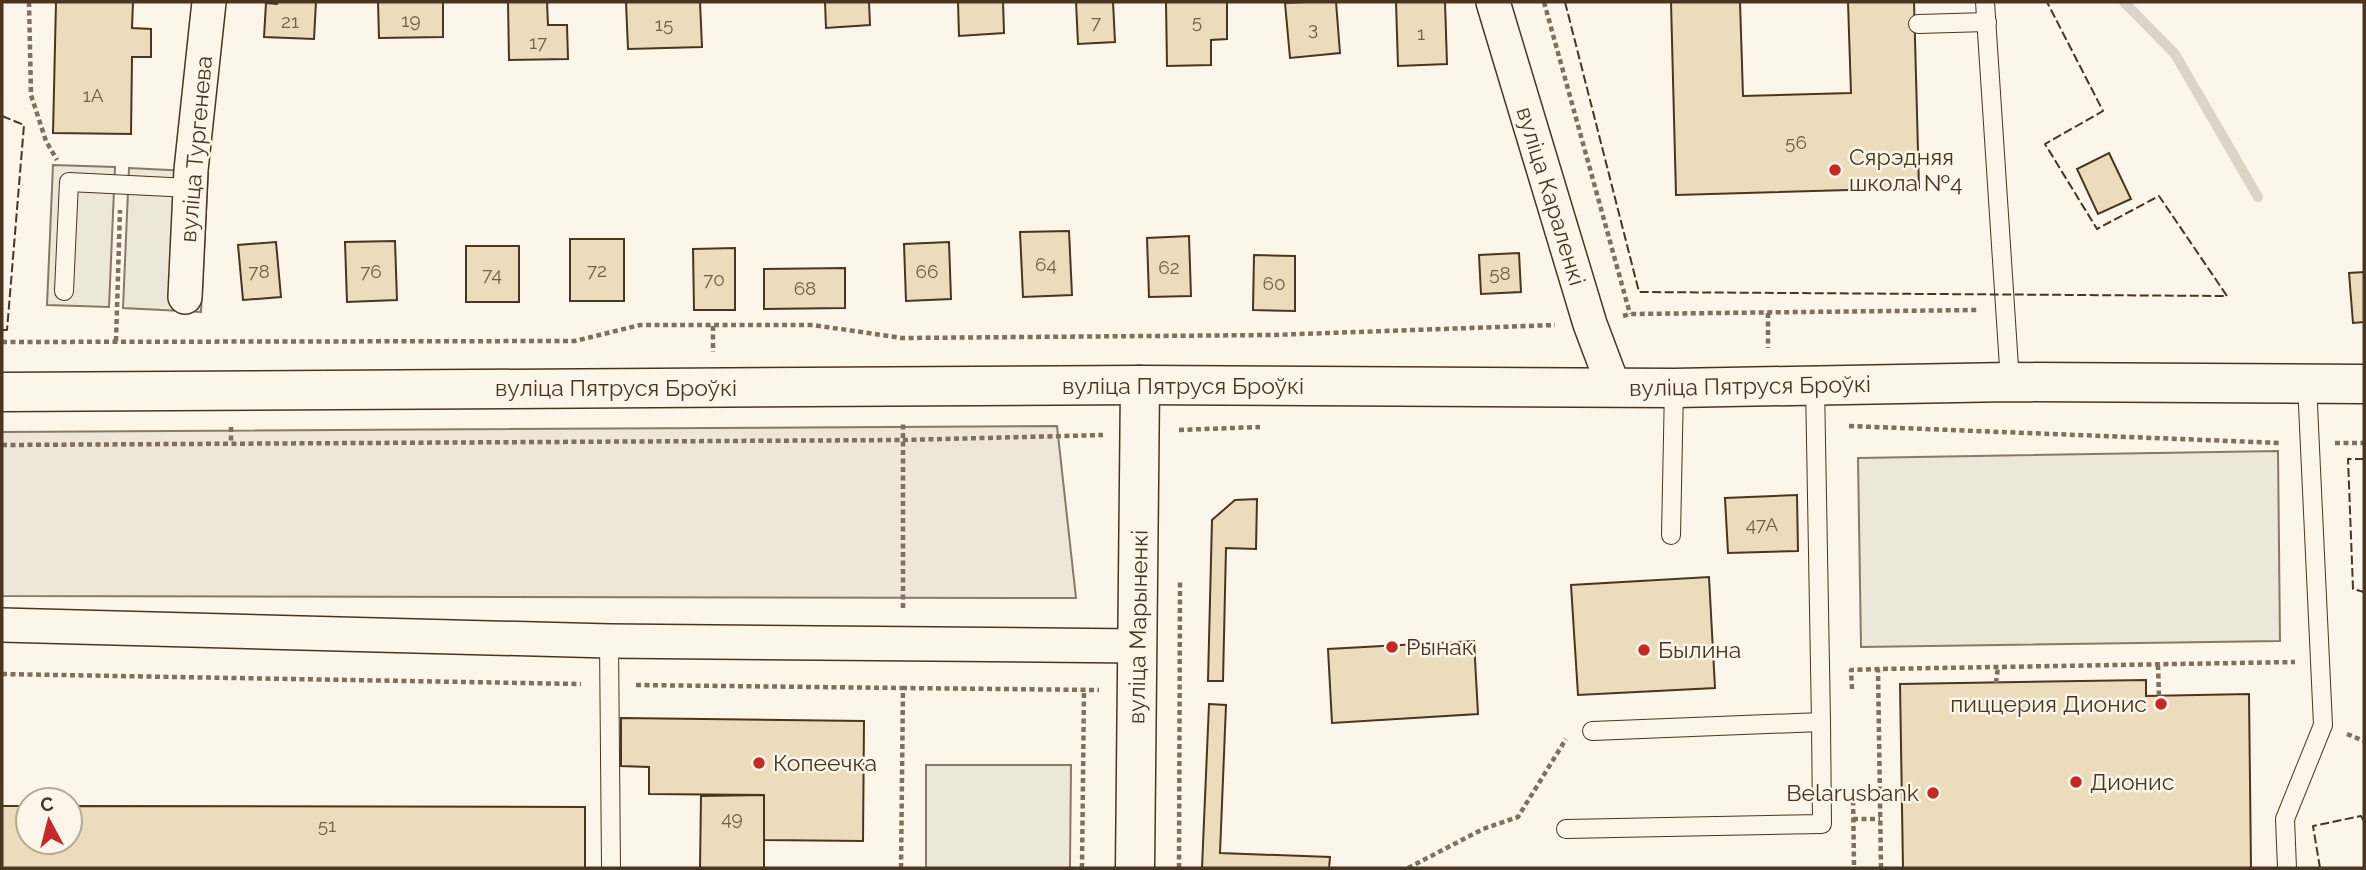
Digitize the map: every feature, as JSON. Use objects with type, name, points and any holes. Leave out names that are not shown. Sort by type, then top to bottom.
[{"type":"main road","name":"вуліца Пятруся Броўкі","points":[[2,392],[1140,385],[1674,388],[2010,382],[2364,384]]},
{"type":"main road","name":"вуліца Марыненкі","points":[[1135,868],[1140,385]]},
{"type":"street","name":"вуліца Тургенева","points":[[185,296],[190,188],[209,2]]},
{"type":"street","name":"вуліца Караленкі","points":[[1493,2],[1590,324],[1614,388]]},
{"type":"street","points":[[2,625],[609,640],[1138,646]]},
{"type":"lane","points":[[1985,2],[2010,382]]},
{"type":"lane","points":[[1918,24],[1987,22]]},
{"type":"lane","points":[[64,291],[69,182],[190,188]]},
{"type":"lane","points":[[1566,829],[1822,824],[1815,384]]},
{"type":"lane","points":[[2287,868],[2285,819],[2323,725],[2307,384]]},
{"type":"lane","points":[[1671,535],[1674,388]]},
{"type":"lane","points":[[609,640],[611,868]]},
{"type":"lane","points":[[1592,731],[1821,722]]},
{"type":"path","points":[[29,2],[31,95],[46,141],[69,182]]},
{"type":"path","points":[[1544,2],[1630,314]]},
{"type":"path","points":[[116,342],[121,185]]},
{"type":"path","points":[[2,342],[575,341],[640,325],[813,325],[902,338],[1272,335],[1590,324],[1630,314],[2005,309]]},
{"type":"path","points":[[901,868],[902,338]]},
{"type":"path","points":[[1815,425],[2310,444],[2364,443]]},
{"type":"path","points":[[2,445],[903,440],[1139,434],[1179,428],[1261,427]]},
{"type":"path","points":[[1179,428],[1179,442]]},
{"type":"path","points":[[1180,581],[1180,868]]},
{"type":"path","points":[[1852,697],[1851,670],[2320,661]]},
{"type":"path","points":[[2158,664],[2159,696]]},
{"type":"path","points":[[1996,683],[1998,667]]},
{"type":"path","points":[[1878,669],[1881,868]]},
{"type":"path","points":[[2,674],[1180,692]]},
{"type":"path","points":[[1082,868],[1084,690]]},
{"type":"path","points":[[1408,868],[1483,829],[1518,817],[1566,738],[1592,731]]},
{"type":"path","points":[[1853,778],[1854,868]]},
{"type":"path","points":[[1853,819],[1880,819]]},
{"type":"shaded area","points":[[53,165],[115,167],[109,307],[47,305]]},
{"type":"shaded area","points":[[129,168],[208,172],[201,312],[123,308]]},
{"type":"shaded area","points":[[1057,426],[1076,598],[2,596],[2,432]]},
{"type":"shaded area","points":[[2278,451],[2280,641],[1861,647],[1858,458]]},
{"type":"shaded area","points":[[926,765],[1071,765],[1070,868],[926,868]]},
{"type":"building","points":[[56,2],[133,2],[132,28],[151,29],[151,57],[132,57],[131,134],[53,133]]},
{"type":"building","points":[[316,2],[314,39],[264,37],[266,3]]},
{"type":"building","points":[[378,2],[443,2],[443,37],[379,38]]},
{"type":"building","points":[[508,2],[547,2],[548,25],[567,25],[568,59],[509,60]]},
{"type":"building","points":[[626,2],[700,2],[702,47],[628,49]]},
{"type":"building","points":[[825,2],[869,2],[870,25],[826,28]]},
{"type":"building","points":[[958,2],[1003,2],[1004,33],[959,36]]},
{"type":"building","points":[[1076,2],[1113,2],[1115,42],[1078,44]]},
{"type":"building","points":[[1166,2],[1227,2],[1227,39],[1211,40],[1211,65],[1167,66]]},
{"type":"building","points":[[1336,2],[1340,53],[1290,58],[1285,3]]},
{"type":"building","points":[[1396,2],[1445,2],[1447,64],[1398,66]]},
{"type":"building","points":[[1671,2],[1740,2],[1743,96],[1851,93],[1848,2],[1914,2],[1919,188],[1676,195]]},
{"type":"building","points":[[2109,153],[2131,199],[2098,214],[2077,169]]},
{"type":"building","points":[[1069,231],[1072,295],[1023,297],[1020,232]]},
{"type":"building","points":[[1189,236],[1191,296],[1149,297],[1147,238]]},
{"type":"building","points":[[570,239],[624,239],[624,301],[570,301]]},
{"type":"building","points":[[395,241],[397,300],[347,302],[345,242]]},
{"type":"building","points":[[276,242],[281,297],[243,300],[238,245]]},
{"type":"building","points":[[949,242],[951,299],[906,301],[904,244]]},
{"type":"building","points":[[466,246],[519,246],[519,302],[466,302]]},
{"type":"building","points":[[735,248],[735,310],[694,310],[693,249]]},
{"type":"building","points":[[1519,253],[1521,292],[1481,294],[1479,255]]},
{"type":"building","points":[[1254,255],[1295,256],[1295,311],[1253,310]]},
{"type":"building","points":[[845,268],[845,308],[764,309],[764,269]]},
{"type":"building","points":[[2364,272],[2364,322],[2353,323],[2349,273]]},
{"type":"building","points":[[1797,495],[1798,551],[1728,553],[1725,498]]},
{"type":"building","points":[[1257,499],[1256,549],[1226,548],[1223,681],[1208,681],[1212,520],[1235,500]]},
{"type":"building","name":"Былина","points":[[1709,577],[1715,688],[1578,695],[1571,585]]},
{"type":"building","points":[[1474,641],[1478,714],[1332,723],[1328,649]]},
{"type":"building","name":"Дионис","points":[[2146,680],[2146,696],[2249,694],[2251,868],[1903,868],[1900,684]]},
{"type":"building","points":[[1209,704],[1226,705],[1220,853],[1330,857],[1329,868],[1202,868]]},
{"type":"building","points":[[621,718],[864,721],[863,841],[764,840],[764,795],[649,794],[649,767],[621,766]]},
{"type":"building","points":[[764,795],[764,868],[700,868],[701,796]]},
{"type":"building","points":[[2,806],[14,806],[14,856],[84,856],[84,806],[585,807],[585,868],[2,868]]},
{"type":"waterway","points":[[2124,2],[2175,54],[2258,197]]},
{"type":"fence","points":[[1565,2],[1639,292],[2227,296],[2159,196],[2097,229],[2045,144],[2103,111],[2047,2]]},
{"type":"fence","points":[[2,116],[24,125],[7,330],[2,330]]},
{"type":"fence","points":[[2364,459],[2348,459],[2353,589],[2364,592]]},
{"type":"fence","points":[[2320,868],[2313,826],[2361,816],[2364,821]]},
{"type":"place","name":"Сярэдняя школа №4","points":[[1835,170]]},
{"type":"place","name":"Рынак","points":[[1392,647]]},
{"type":"place","name":"Былина","points":[[1644,650]]},
{"type":"place","name":"пиццерия Дионис","points":[[2161,704]]},
{"type":"place","name":"Копеечка","points":[[759,763]]},
{"type":"place","name":"Дионис","points":[[2076,782]]},
{"type":"place","name":"Belarusbank","points":[[1933,793]]}]
